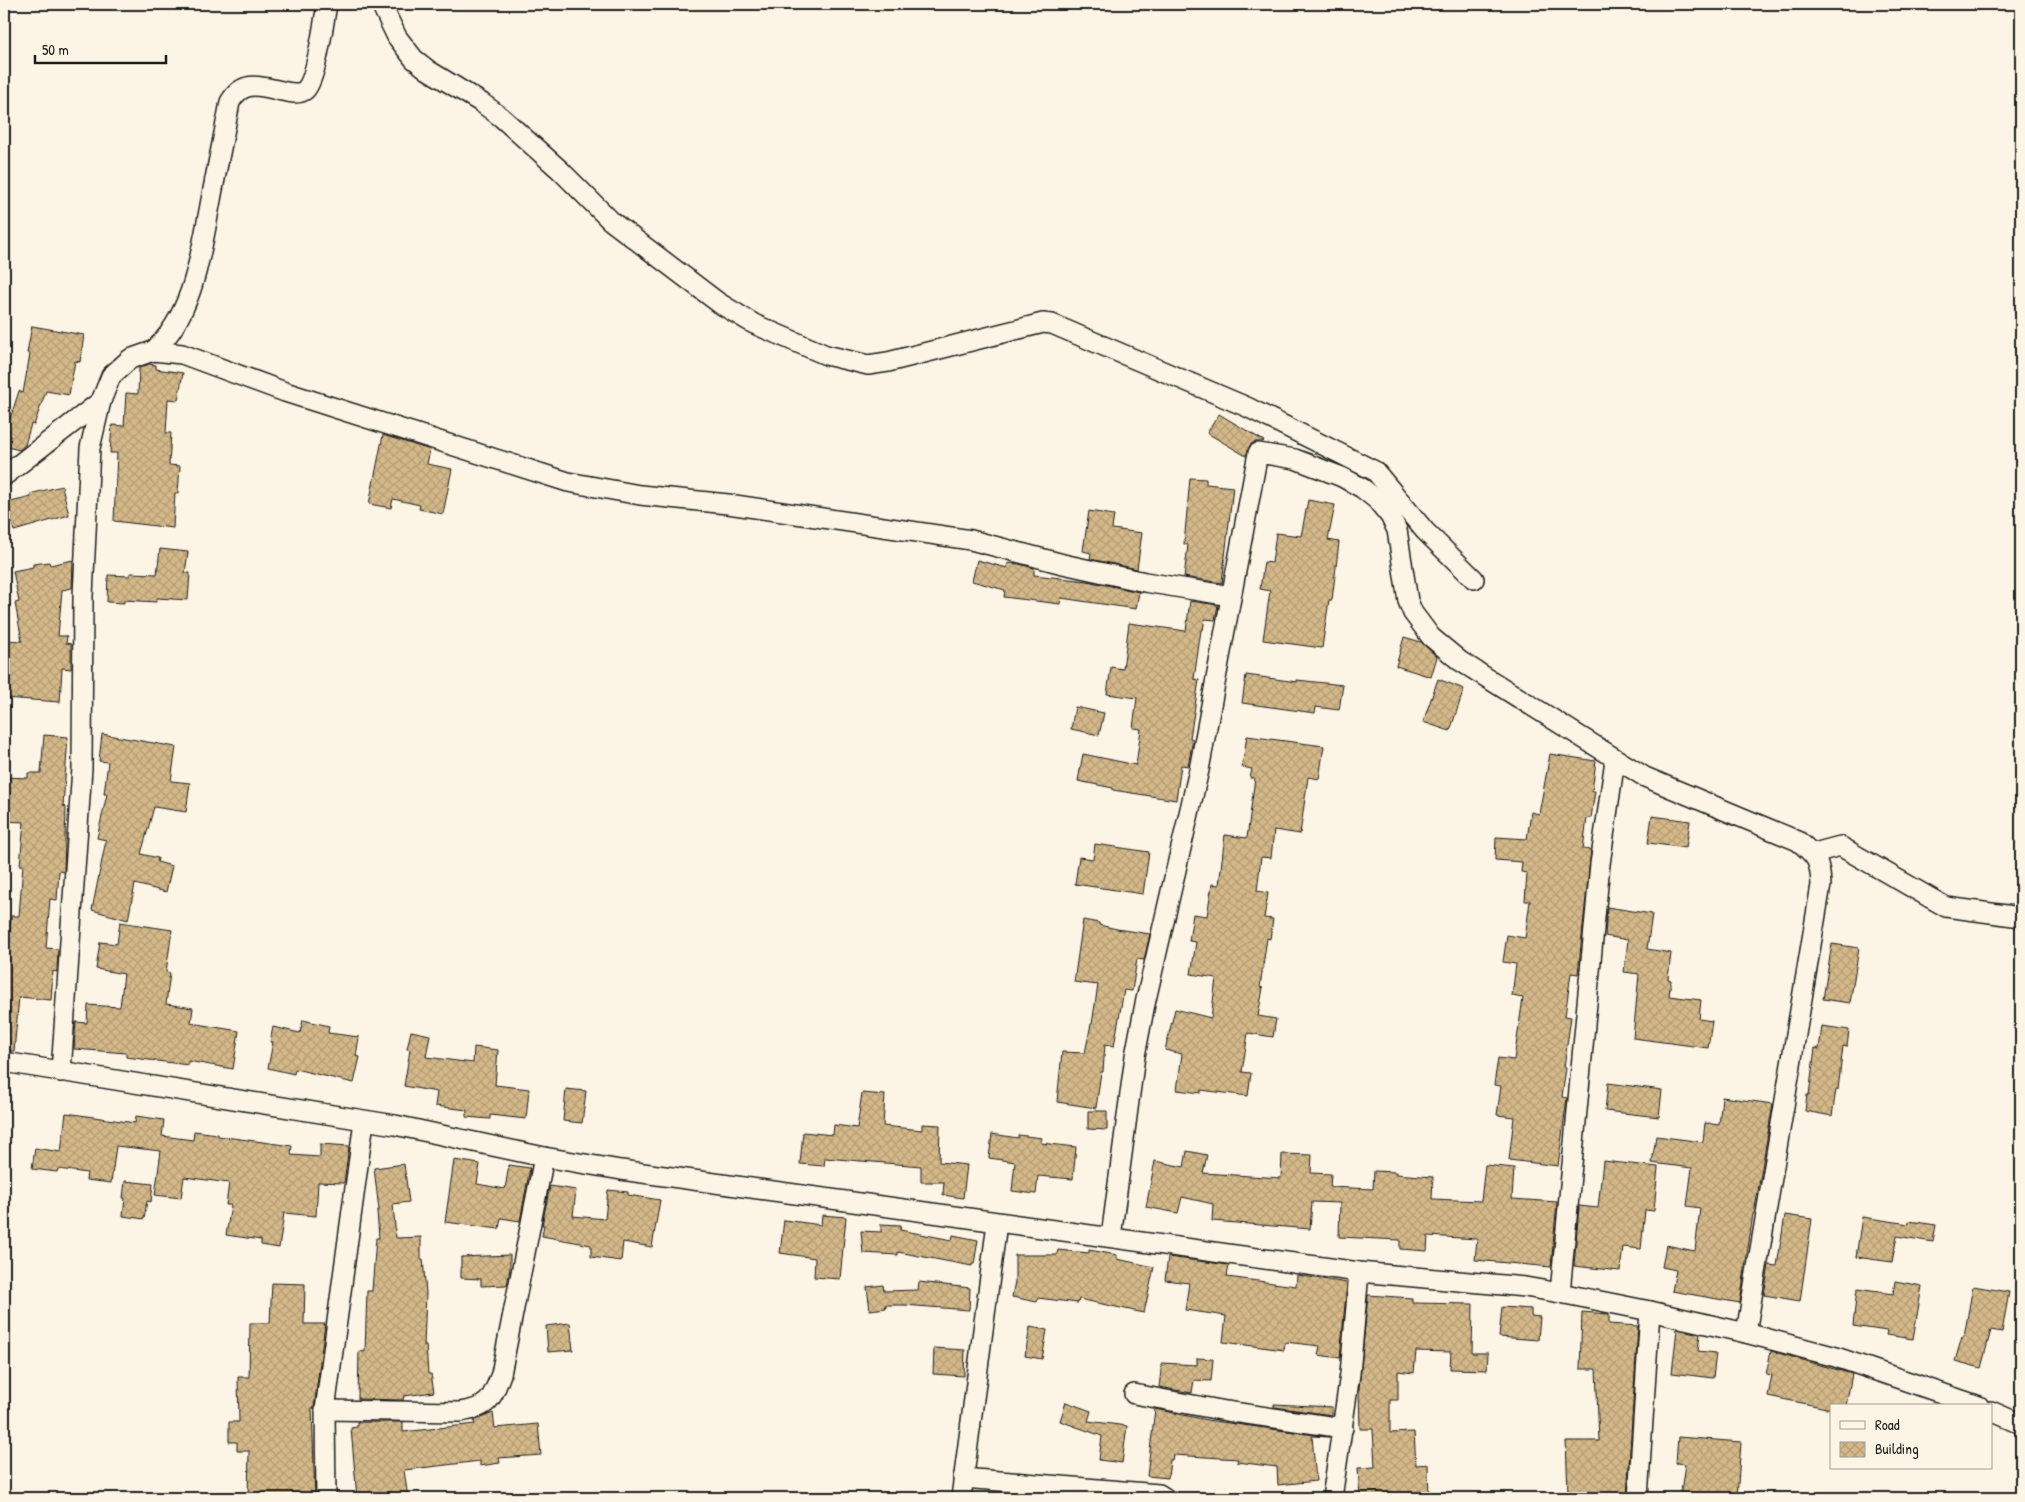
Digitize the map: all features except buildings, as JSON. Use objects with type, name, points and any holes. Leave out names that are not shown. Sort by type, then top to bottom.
[{"type":"street","points":[[61,1072],[82,768],[83,596],[90,448],[101,401],[111,376],[130,359],[153,351],[166,340],[177,322],[195,277],[230,102],[238,90],[252,86],[294,93],[306,90],[312,77],[327,4]]},
{"type":"street","points":[[381,4],[396,37],[414,59],[494,112],[560,170],[611,221],[719,304],[754,324],[826,355],[868,365],[888,362],[1043,323],[1052,324],[1247,407],[1375,471],[1425,531],[1474,579]]},
{"type":"street","points":[[153,351],[182,354],[285,392],[568,482],[640,495],[728,504],[971,540],[1063,564],[1145,582],[1231,596]]},
{"type":"street","points":[[4,476],[101,401]]},
{"type":"street","points":[[1111,1237],[1145,1004],[1199,770],[1258,453],[1295,460],[1342,477],[1378,500],[1390,516],[1397,530],[1410,608],[1431,636],[1460,662],[1555,720],[1615,760],[1669,789],[1798,841],[1814,853],[1820,870],[1821,885],[1746,1333]]},
{"type":"street","points":[[1560,1293],[1600,864],[1615,760]]},
{"type":"street","points":[[1814,853],[1840,846],[1946,907],[2021,917]]},
{"type":"street","points":[[4,1062],[395,1126],[544,1157],[621,1170],[1359,1272],[1524,1287],[1560,1293],[1650,1310],[1836,1357],[1973,1404]]},
{"type":"street","points":[[326,1498],[325,1410],[364,1122]]},
{"type":"street","points":[[325,1410],[460,1412],[481,1407],[490,1400],[502,1374],[544,1157]]},
{"type":"street","points":[[961,1498],[997,1223]]},
{"type":"street","points":[[1332,1498],[1343,1428],[1359,1272]]},
{"type":"street","points":[[1638,1498],[1650,1310]]},
{"type":"street","points":[[1134,1394],[1226,1411],[1343,1428]]},
{"type":"street","points":[[1992,1411],[2021,1424]]},
{"type":"street","points":[[963,1478],[1159,1494],[1165,1498]]}]
